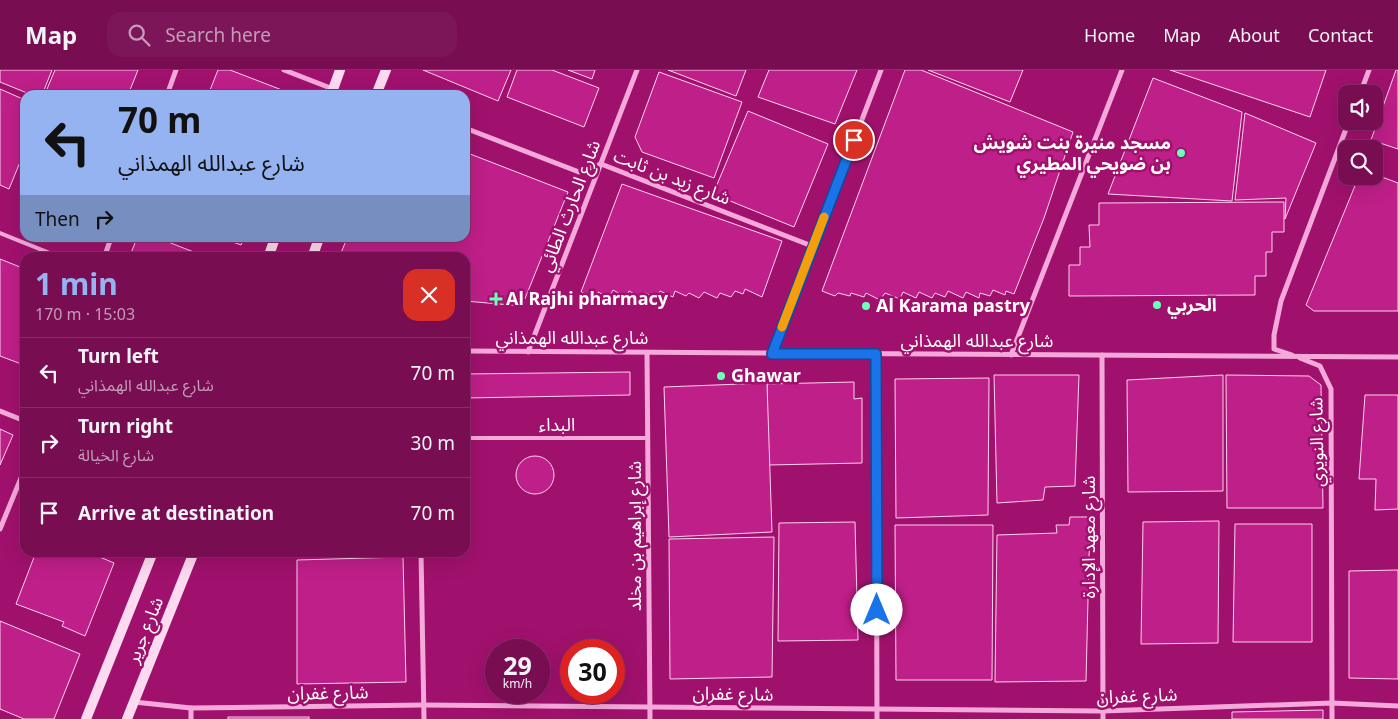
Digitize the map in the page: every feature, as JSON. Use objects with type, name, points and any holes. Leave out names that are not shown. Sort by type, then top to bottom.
[{"type":"main road","points":[[333,90],[340,70]]},
{"type":"main road","points":[[379,90],[386,70]]},
{"type":"main road","name":"شارع جرير","points":[[86,719],[150,557]]},
{"type":"main road","name":"شارع جرير","points":[[127,719],[192,557]]},
{"type":"street","points":[[169,90],[176,70]]},
{"type":"street","points":[[284,70],[328,90]]},
{"type":"street","name":"شارع الحارث الطائي","points":[[528,352],[637,70]]},
{"type":"street","points":[[772,354],[881,70]]},
{"type":"street","points":[[1010,355],[1122,70]]},
{"type":"street","points":[[1363,85],[1369,70]]},
{"type":"street","name":"شارع زيد بن ثابت","points":[[470,130],[579,172],[601,164],[812,246]]},
{"type":"street","name":"شارع النويري","points":[[1332,719],[1331,389],[1320,366],[1274,349],[1274,335],[1281,301],[1346,130]]},
{"type":"street","name":"شارع عبدالله الهمذاني","points":[[470,351],[1398,358]]},
{"type":"street","name":"شارع إبراهيم بن مخلد","points":[[648,352],[650,719]]},
{"type":"street","points":[[876,354],[877,719]]},
{"type":"street","name":"شارع معهد الإدارة","points":[[1102,356],[1103,719]]},
{"type":"street","points":[[0,411],[20,419]]},
{"type":"street","points":[[0,529],[20,480]]},
{"type":"street","points":[[421,557],[424,719]]},
{"type":"street","name":"شارع غفران","points":[[134,702],[190,708],[423,705],[1103,711],[1332,703],[1398,706]]},
{"type":"street","points":[[190,708],[191,719]]},
{"type":"lane","points":[[0,233],[20,241]]},
{"type":"lane","points":[[22,242],[47,252]]},
{"type":"lane","name":"البداء","points":[[470,438],[648,438]]},
{"type":"building","points":[[0,70],[52,70],[44,90],[20,90],[0,82]]},
{"type":"building","points":[[55,70],[138,70],[130,90],[47,89]]},
{"type":"building","points":[[218,70],[230,70],[282,90],[210,90]]},
{"type":"building","points":[[423,70],[511,70],[498,101]]},
{"type":"building","points":[[517,70],[552,70],[599,88],[584,127],[507,97]]},
{"type":"building","points":[[568,70],[595,70],[592,79]]},
{"type":"building","points":[[668,70],[746,70],[736,96]]},
{"type":"building","points":[[769,70],[857,70],[835,124],[758,97]]},
{"type":"building","points":[[905,70],[921,70],[1073,132],[1044,218],[1014,294],[1006,291],[1005,295],[993,290],[990,296],[980,293],[979,298],[966,292],[963,298],[948,291],[945,297],[935,293],[932,298],[919,292],[916,298],[903,292],[900,299],[885,293],[880,300],[866,293],[864,297],[851,293],[850,296],[838,293],[835,296],[822,291]]},
{"type":"building","points":[[928,70],[1023,70],[1010,102]]},
{"type":"building","points":[[1170,70],[1326,70],[1310,117]]},
{"type":"building","points":[[1396,70],[1398,70],[1398,149],[1383,144],[1383,140],[1371,140],[1375,130],[1383,130],[1383,106]]},
{"type":"building","points":[[659,72],[742,102],[714,178],[642,152],[635,137]]},
{"type":"building","name":"مسجد منيرة بنت شويش بن ضويحي المطيري","points":[[1153,78],[1242,112],[1232,201],[1108,194]]},
{"type":"building","points":[[0,89],[20,98],[20,162],[9,189],[0,185]]},
{"type":"building","points":[[748,111],[828,144],[794,227],[713,194]]},
{"type":"building","points":[[1245,113],[1316,143],[1285,219],[1286,198],[1235,200]]},
{"type":"building","points":[[470,154],[568,192],[522,306],[470,301],[470,252],[341,252],[345,242],[470,242]]},
{"type":"building","points":[[1383,177],[1398,183],[1398,311],[1314,311],[1306,305],[1355,185],[1383,185]]},
{"type":"building","points":[[622,184],[782,241],[762,297],[745,289],[743,294],[735,291],[731,297],[720,293],[717,298],[704,292],[699,298],[689,293],[686,296],[675,291],[673,297],[660,291],[656,298],[645,293],[642,298],[629,291],[626,297],[613,290],[609,298],[598,292],[596,298],[581,292]]},
{"type":"building","points":[[1284,202],[1284,232],[1272,232],[1272,252],[1266,252],[1266,276],[1255,276],[1255,295],[1069,296],[1069,265],[1080,265],[1080,247],[1090,247],[1089,225],[1099,225],[1099,203]]},
{"type":"building","points":[[135,242],[168,242],[194,252],[131,252]]},
{"type":"building","points":[[0,259],[20,267],[20,364],[0,356]]},
{"type":"building","points":[[630,372],[630,395],[470,398],[470,374]]},
{"type":"building","points":[[994,375],[1079,375],[1075,486],[1045,487],[1043,500],[997,503]]},
{"type":"building","points":[[1223,375],[1223,491],[1128,492],[1127,380]]},
{"type":"building","points":[[1226,375],[1309,376],[1321,385],[1323,508],[1227,508]]},
{"type":"building","points":[[989,378],[988,515],[896,518],[895,379]]},
{"type":"building","points":[[854,382],[854,399],[862,398],[862,463],[768,465],[767,384]]},
{"type":"building","points":[[767,383],[772,532],[669,537],[664,387]]},
{"type":"building","points":[[1365,395],[1398,395],[1398,509],[1375,510],[1376,479],[1359,479]]},
{"type":"building","points":[[0,429],[13,435],[0,465]]},
{"type":"building","points":[[535,456],[548,462],[554,475],[548,488],[535,494],[522,488],[516,475],[522,462]]},
{"type":"building","points":[[1070,517],[1090,517],[1086,681],[995,682],[997,535],[1057,533],[1056,525],[1069,525]]},
{"type":"building","points":[[1219,521],[1218,643],[1141,644],[1143,522]]},
{"type":"building","points":[[855,522],[858,640],[778,641],[779,523]]},
{"type":"building","points":[[1235,524],[1312,524],[1312,642],[1233,642]]},
{"type":"building","points":[[895,525],[993,525],[992,680],[896,680]]},
{"type":"building","points":[[774,537],[772,677],[670,679],[669,539]]},
{"type":"building","points":[[34,557],[100,557],[114,563],[85,636],[62,626],[64,622],[16,604]]},
{"type":"building","points":[[403,557],[406,682],[297,684],[297,560]]},
{"type":"building","points":[[1398,570],[1398,679],[1349,678],[1349,571]]},
{"type":"building","points":[[0,621],[80,654],[54,719],[24,719],[0,709]]},
{"type":"building","points":[[1323,710],[1323,719],[1232,719],[1232,712]]},
{"type":"building","points":[[228,717],[309,717],[309,719],[228,719]]},
{"type":"slow traffic","points":[[782,327],[824,217]]},
{"type":"place","name":"مسجد منيرة بنت شويش بن ضويحي المطيري","points":[[1181,153]]},
{"type":"place","name":"Al Rajhi pharmacy","points":[[496,299]]},
{"type":"place","name":"الحربي","points":[[1157,305]]},
{"type":"place","name":"Al Karama pastry","points":[[866,306]]},
{"type":"place","name":"Ghawar","points":[[721,376]]},
{"type":"route","points":[[854,140],[772,354],[876,354],[877,610]]}]
